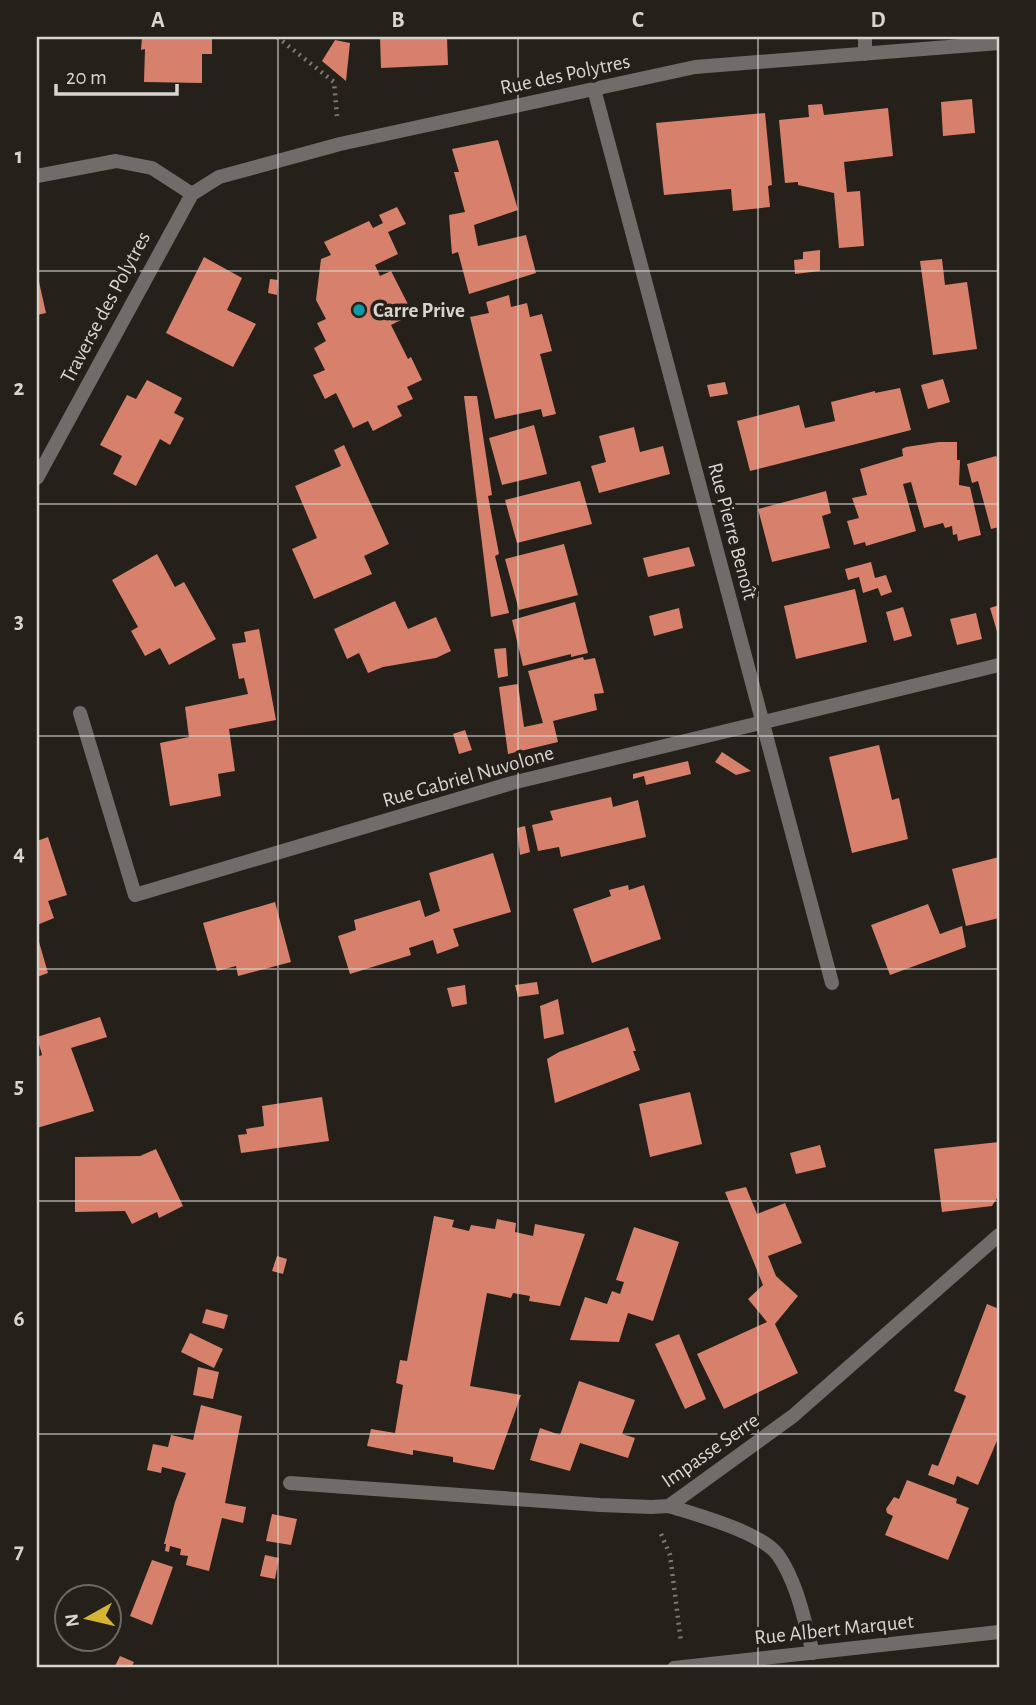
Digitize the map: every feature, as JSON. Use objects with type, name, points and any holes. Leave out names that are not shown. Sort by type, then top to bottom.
[{"type":"street","points":[[864,37],[865,54]]},
{"type":"street","name":"Rue des Polytres","points":[[192,194],[219,177],[340,144],[695,67],[999,43]]},
{"type":"street","name":"Rue Pierre Benoît","points":[[594,89],[832,983]]},
{"type":"street","points":[[37,176],[116,161],[152,168],[192,194]]},
{"type":"street","name":"Traverse des Polytres","points":[[37,478],[192,194]]},
{"type":"street","name":"Rue Gabriel Nuvolone","points":[[80,713],[135,895],[512,783],[999,665]]},
{"type":"street","name":"Impasse Serre","points":[[290,1483],[600,1505],[669,1506],[793,1416],[999,1235]]},
{"type":"street","points":[[669,1506],[740,1529],[777,1553],[796,1591],[813,1653]]},
{"type":"street","name":"Rue Albert Marquet","points":[[679,1668],[999,1632]]},
{"type":"path","points":[[277,37],[334,82]]},
{"type":"path","points":[[670,1555],[679,1668]]},
{"type":"building","points":[[142,37],[212,37],[212,54],[202,54],[202,83],[144,82],[145,49],[141,50]]},
{"type":"building","points":[[380,37],[447,37],[448,65],[381,68]]},
{"type":"building","points":[[335,40],[350,43],[346,81],[322,61]]},
{"type":"building","points":[[972,99],[975,133],[943,136],[941,102]]},
{"type":"building","points":[[822,104],[824,115],[888,108],[893,156],[844,162],[847,192],[860,191],[864,246],[839,248],[834,193],[798,185],[798,182],[785,183],[779,120],[809,117],[808,105]]},
{"type":"building","points":[[765,113],[772,185],[768,186],[770,207],[733,211],[731,189],[664,195],[656,123]]},
{"type":"building","points":[[498,140],[518,210],[474,225],[478,246],[526,235],[536,273],[469,294],[458,252],[452,254],[449,215],[465,212],[454,172],[459,172],[452,149]]},
{"type":"building","name":"Carre Prive","points":[[397,207],[406,224],[388,232],[398,254],[375,265],[380,276],[391,271],[413,314],[391,325],[422,380],[407,387],[413,399],[397,406],[402,416],[373,431],[368,421],[353,428],[336,393],[325,399],[313,375],[325,370],[314,348],[326,341],[317,323],[326,319],[316,300],[321,259],[331,255],[324,242],[369,221],[373,228],[383,223],[379,215]]},
{"type":"building","points":[[820,250],[820,271],[795,274],[794,260],[803,259],[803,252]]},
{"type":"building","points":[[204,257],[242,278],[227,310],[256,324],[233,367],[166,333]]},
{"type":"building","points":[[942,259],[945,285],[967,282],[977,349],[933,355],[920,261]]},
{"type":"building","points":[[37,273],[46,313],[37,315]]},
{"type":"building","points":[[270,279],[278,280],[277,295],[268,293]]},
{"type":"building","points":[[509,295],[511,307],[527,303],[530,317],[542,314],[552,351],[540,354],[556,414],[543,417],[541,409],[495,419],[470,317],[489,313],[486,302]]},
{"type":"building","points":[[943,379],[950,402],[928,409],[921,385]]},
{"type":"building","points":[[147,380],[182,398],[174,413],[184,418],[170,445],[160,439],[136,486],[113,474],[122,456],[100,445],[127,395],[136,399]]},
{"type":"building","points":[[725,382],[728,394],[710,397],[707,385]]},
{"type":"building","points":[[900,388],[911,430],[750,471],[737,421],[799,405],[805,428],[835,421],[831,402]]},
{"type":"building","points":[[464,396],[477,396],[492,495],[488,496],[499,554],[495,556],[509,613],[491,617]]},
{"type":"building","points":[[534,425],[547,474],[502,485],[489,438]]},
{"type":"building","points":[[634,427],[640,452],[663,446],[670,474],[599,493],[591,466],[606,462],[599,436]]},
{"type":"building","points":[[957,442],[957,460],[960,460],[959,485],[970,487],[981,535],[958,541],[957,534],[953,535],[952,526],[945,528],[943,523],[924,528],[911,482],[903,484],[916,531],[866,546],[865,542],[854,545],[847,521],[859,518],[852,498],[867,495],[860,469],[903,456],[902,449],[906,447]]},
{"type":"building","points":[[344,445],[389,544],[364,556],[372,574],[314,599],[292,549],[317,538],[295,486],[341,466],[334,450]]},
{"type":"building","points":[[996,456],[999,461],[999,527],[991,529],[978,481],[972,483],[967,464]]},
{"type":"building","points":[[580,481],[592,524],[517,543],[505,500]]},
{"type":"building","points":[[826,491],[831,513],[822,516],[830,548],[772,562],[758,509]]},
{"type":"building","points":[[564,544],[578,595],[519,610],[505,559]]},
{"type":"building","points":[[689,547],[695,566],[648,577],[643,558]]},
{"type":"building","points":[[157,554],[175,587],[184,582],[216,639],[169,665],[160,648],[145,656],[131,631],[138,627],[112,580]]},
{"type":"building","points":[[871,562],[875,578],[886,575],[892,592],[881,596],[878,588],[863,593],[859,577],[848,580],[845,569]]},
{"type":"building","points":[[855,589],[867,642],[796,659],[784,606]]},
{"type":"building","points":[[395,601],[408,629],[436,617],[451,651],[436,658],[383,667],[368,673],[359,653],[347,659],[334,629]]},
{"type":"building","points":[[575,602],[588,653],[571,657],[571,654],[523,666],[512,620]]},
{"type":"building","points":[[999,605],[999,638],[990,608]]},
{"type":"building","points":[[903,607],[912,636],[894,641],[886,612]]},
{"type":"building","points":[[679,608],[683,628],[654,636],[649,616]]},
{"type":"building","points":[[976,613],[982,639],[957,645],[950,619]]},
{"type":"building","points":[[259,629],[276,720],[229,729],[235,771],[218,774],[221,796],[170,806],[160,743],[189,737],[185,707],[248,694],[244,678],[239,679],[232,644],[246,642],[244,632]]},
{"type":"building","points":[[506,648],[508,676],[498,678],[494,649]]},
{"type":"building","points":[[583,657],[584,660],[595,658],[604,693],[594,694],[597,710],[553,721],[558,742],[508,754],[499,687],[518,684],[524,727],[543,723],[528,671]]},
{"type":"building","points":[[465,730],[472,750],[459,754],[453,734]]},
{"type":"building","points":[[879,745],[892,800],[899,798],[908,839],[852,853],[829,757]]},
{"type":"building","points":[[722,752],[751,771],[736,775],[715,762]]},
{"type":"building","points":[[688,761],[691,774],[646,785],[644,776],[633,779],[633,774]]},
{"type":"building","points":[[611,797],[613,807],[638,800],[646,837],[561,857],[559,847],[538,851],[532,825],[553,820],[550,811]]},
{"type":"building","points":[[525,826],[530,852],[520,855],[517,828]]},
{"type":"building","points":[[48,837],[67,895],[48,901],[54,918],[37,925],[37,841]]},
{"type":"building","points":[[493,853],[511,912],[453,929],[459,946],[437,954],[433,940],[409,948],[411,955],[350,974],[338,936],[356,930],[354,920],[420,900],[425,917],[440,911],[429,873]]},
{"type":"building","points":[[999,857],[999,918],[966,926],[952,869]]},
{"type":"building","points":[[628,885],[629,890],[644,885],[661,939],[592,963],[573,909],[611,896],[609,890]]},
{"type":"building","points":[[275,902],[291,962],[238,976],[236,966],[217,971],[203,923]]},
{"type":"building","points":[[928,904],[940,934],[962,926],[966,947],[890,975],[871,925]]},
{"type":"building","points":[[37,935],[48,973],[37,977]]},
{"type":"building","points":[[537,982],[539,994],[518,997],[515,985]]},
{"type":"building","points":[[465,985],[467,1004],[452,1007],[447,988]]},
{"type":"building","points":[[558,999],[564,1034],[544,1039],[540,1006]]},
{"type":"building","points":[[100,1017],[107,1037],[71,1048],[94,1111],[37,1128],[37,1057],[42,1055],[37,1037]]},
{"type":"building","points":[[628,1027],[640,1070],[555,1103],[547,1059],[559,1052]]},
{"type":"building","points":[[690,1092],[702,1144],[650,1157],[639,1104]]},
{"type":"building","points":[[322,1097],[329,1141],[241,1153],[238,1135],[247,1134],[246,1129],[264,1126],[262,1106]]},
{"type":"building","points":[[999,1142],[999,1190],[992,1206],[942,1212],[934,1149]]},
{"type":"building","points":[[820,1145],[826,1167],[796,1174],[790,1153]]},
{"type":"building","points":[[156,1149],[183,1206],[159,1218],[157,1212],[132,1224],[125,1211],[75,1212],[75,1157],[140,1156]]},
{"type":"building","points":[[746,1187],[757,1214],[785,1203],[802,1243],[768,1256],[776,1276],[798,1296],[775,1324],[798,1373],[724,1409],[697,1354],[767,1322],[748,1299],[763,1285],[725,1192]]},
{"type":"building","points":[[434,1216],[454,1220],[452,1227],[469,1231],[471,1225],[495,1229],[497,1219],[516,1223],[515,1232],[533,1236],[535,1224],[585,1234],[560,1306],[529,1301],[530,1296],[513,1293],[511,1298],[487,1293],[470,1386],[521,1395],[494,1470],[453,1462],[453,1457],[413,1450],[413,1455],[367,1446],[371,1429],[395,1433],[403,1385],[396,1383],[400,1360],[407,1361]]},
{"type":"building","points":[[634,1227],[679,1242],[653,1321],[628,1313],[619,1342],[570,1340],[585,1297],[607,1304],[612,1291],[620,1294],[624,1282],[616,1280]]},
{"type":"building","points":[[277,1256],[287,1259],[283,1274],[272,1271]]},
{"type":"building","points":[[987,1304],[999,1309],[999,1436],[978,1485],[957,1476],[954,1485],[928,1475],[932,1464],[938,1466],[966,1396],[954,1391]]},
{"type":"building","points":[[206,1309],[228,1315],[224,1329],[202,1323]]},
{"type":"building","points":[[190,1333],[223,1349],[214,1368],[181,1352]]},
{"type":"building","points":[[679,1334],[706,1399],[685,1409],[655,1344]]},
{"type":"building","points":[[198,1367],[219,1372],[213,1399],[193,1395]]},
{"type":"building","points":[[579,1381],[635,1400],[622,1434],[635,1438],[628,1458],[580,1443],[570,1471],[530,1460],[540,1428],[560,1435]]},
{"type":"building","points":[[201,1405],[242,1416],[225,1503],[246,1507],[243,1523],[222,1518],[209,1571],[186,1565],[188,1556],[180,1555],[181,1549],[170,1546],[169,1552],[165,1551],[164,1544],[175,1502],[186,1473],[162,1467],[161,1473],[147,1470],[153,1444],[168,1447],[171,1435],[193,1440]]},
{"type":"building","points":[[907,1480],[957,1499],[956,1503],[969,1508],[948,1560],[885,1535],[893,1516],[887,1513],[886,1509],[894,1497],[899,1499]]},
{"type":"building","points":[[272,1514],[297,1519],[291,1545],[266,1541]]},
{"type":"building","points":[[265,1555],[279,1558],[275,1579],[260,1576]]},
{"type":"building","points":[[152,1560],[173,1567],[152,1625],[130,1616]]},
{"type":"building","points":[[120,1656],[134,1662],[131,1668],[114,1668]]},
{"type":"place","name":"Carre Prive","points":[[359,310]]}]
